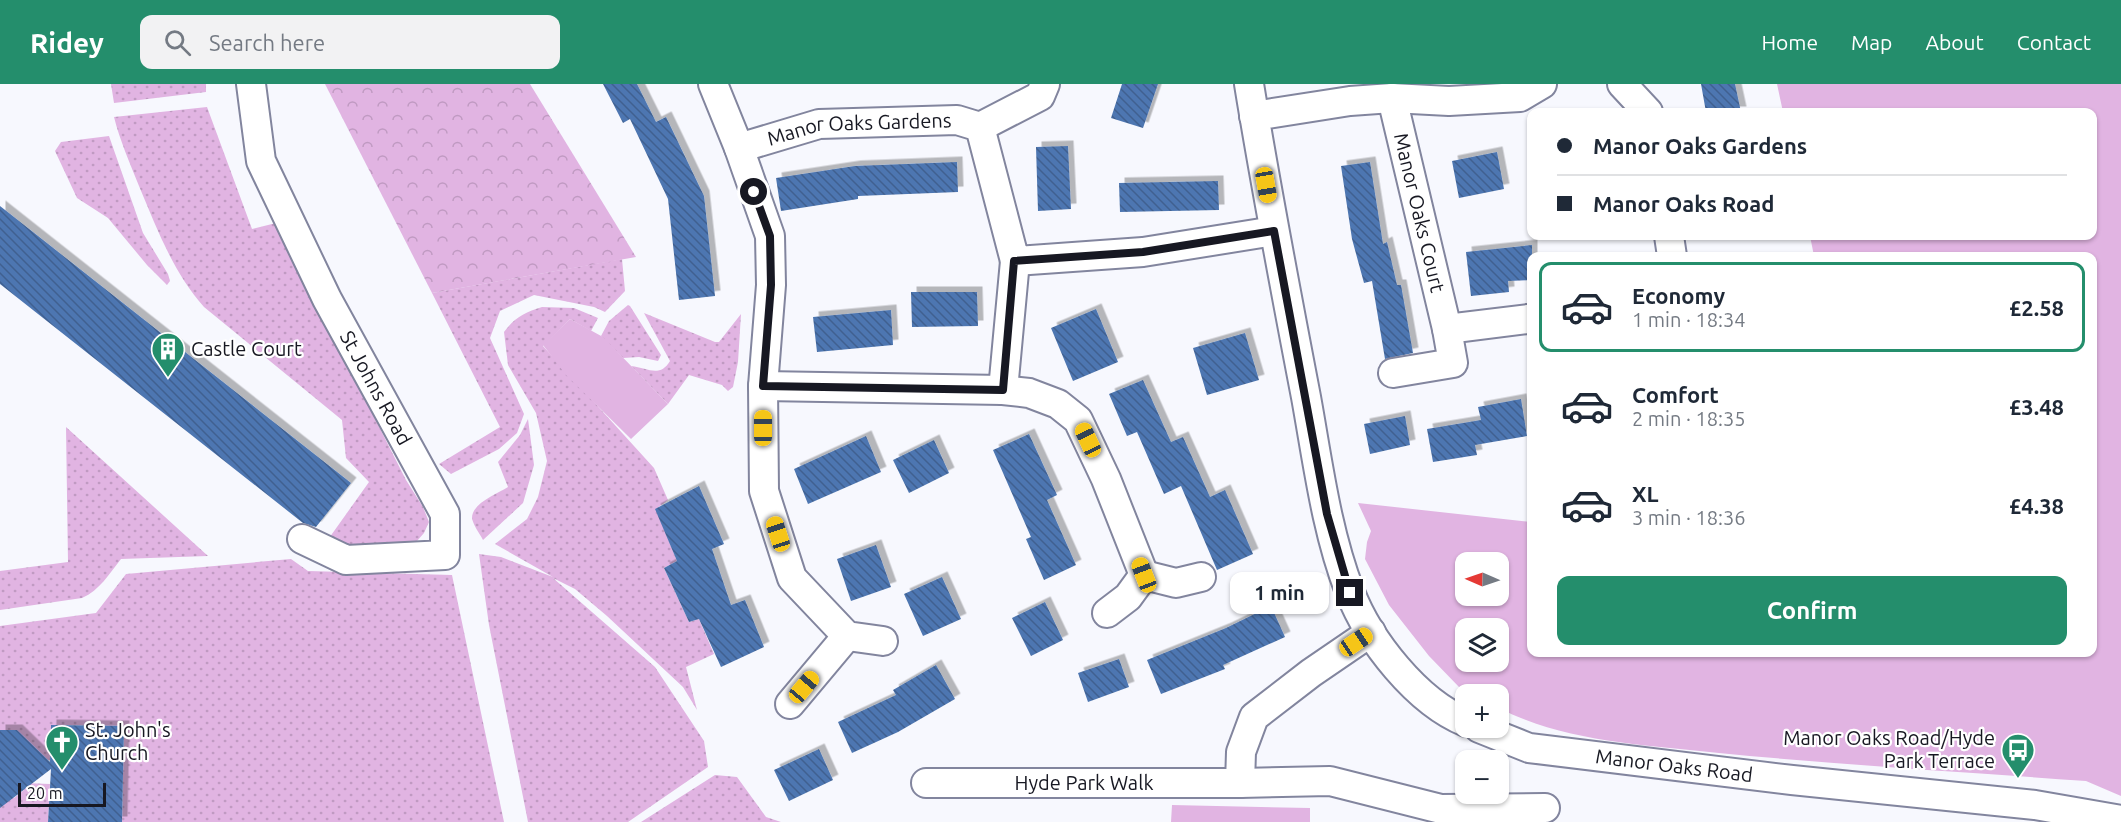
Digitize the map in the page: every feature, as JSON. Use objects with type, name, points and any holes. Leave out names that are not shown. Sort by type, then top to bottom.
[{"type":"street","name":"St Johns Road","points":[[251,84],[261,161],[327,299],[445,514],[445,555],[346,560],[302,539]]},
{"type":"street","name":"Manor Oaks Gardens","points":[[713,84],[739,148],[770,236],[771,285],[763,386],[764,490],[792,578],[847,636]]},
{"type":"street","name":"Manor Oaks Gardens","points":[[739,148],[819,124],[957,120],[980,127],[1040,96],[1045,84]]},
{"type":"street","points":[[1249,84],[1327,514],[1350,593],[1371,632],[1407,680],[1455,717]]},
{"type":"street","points":[[1254,116],[1350,100],[1448,93],[1520,97],[1542,84]]},
{"type":"street","points":[[1622,84],[1644,108]]},
{"type":"street","name":"Manor Oaks Court","points":[[1392,98],[1453,363],[1393,373]]},
{"type":"street","name":"Manor Oaks Gardens","points":[[980,127],[1014,261],[1003,390]]},
{"type":"street","points":[[1014,261],[1143,252],[1274,231]]},
{"type":"street","points":[[1447,329],[1527,319]]},
{"type":"street","points":[[763,386],[1003,390],[1029,393],[1058,404],[1078,420],[1106,479],[1144,575]]},
{"type":"street","points":[[1144,575],[1176,583],[1201,577]]},
{"type":"street","points":[[1107,613],[1128,597],[1144,575]]},
{"type":"street","points":[[1240,783],[1241,752],[1254,717],[1311,673],[1371,632]]},
{"type":"street","points":[[790,704],[847,636],[884,642]]},
{"type":"street","name":"Manor Oaks Road","points":[[1504,738],[1529,748],[1780,779],[2035,805],[2121,820]]},
{"type":"street","name":"Hyde Park Walk","points":[[926,783],[1330,781],[1442,809],[1545,808]]},
{"type":"green space","points":[[111,84],[206,84],[206,92],[114,103]]},
{"type":"green space","points":[[325,84],[530,84],[636,257],[432,293]]},
{"type":"green space","points":[[1777,84],[2121,84],[2121,796],[2086,781],[1719,753],[1606,740],[1551,728],[1509,712],[1509,684],[1456,684],[1429,656],[1389,605],[1365,559],[1371,531],[1358,503],[1527,522],[1527,657],[2097,657],[2097,252],[1813,252],[1811,240],[2097,240],[2097,108],[1782,108]]},
{"type":"green space","points":[[207,107],[252,229],[276,223],[406,480],[423,507],[429,522],[417,541],[405,547],[346,553],[327,541],[369,482],[346,458],[342,420],[204,307],[183,279],[159,234],[125,152],[114,117]]},
{"type":"green space","points":[[109,136],[143,233],[168,274],[170,281],[167,285],[108,218],[77,198],[55,151],[61,142]]},
{"type":"green space","points":[[622,259],[625,291],[605,312],[594,307],[534,295],[500,311],[490,338],[524,414],[517,433],[499,449],[451,474],[439,464],[500,427],[432,293]]},
{"type":"green space","points":[[628,305],[661,355],[658,361],[639,357],[623,358],[601,336],[609,321]]},
{"type":"green space","points":[[542,307],[574,308],[598,318],[591,331],[570,319],[543,346],[654,468],[668,500],[656,509],[677,561],[664,568],[689,622],[699,619],[714,654],[686,667],[697,710],[683,687],[607,616],[575,589],[553,578],[655,667],[704,741],[708,767],[628,822],[528,822],[489,625],[479,554],[501,557],[553,577],[495,544],[527,519],[538,497],[547,461],[536,413],[508,365],[504,332],[520,316]]},
{"type":"green space","points":[[644,313],[715,342],[719,342],[741,314],[738,362],[733,387],[728,391],[722,385],[689,375],[668,404],[631,366],[658,371],[670,361]]},
{"type":"green space","points":[[570,319],[603,337],[668,404],[631,439],[566,375],[543,345]]},
{"type":"green space","points":[[528,419],[534,465],[523,503],[483,540],[473,521],[473,513],[480,503],[508,487],[498,462],[520,435]]},
{"type":"green space","points":[[66,427],[208,556],[121,559],[99,586],[82,598],[0,610],[0,571],[68,562]]},
{"type":"green space","points":[[291,559],[308,571],[452,575],[504,822],[122,822],[124,726],[51,725],[50,760],[26,759],[0,730],[0,626],[96,613],[126,574]]},
{"type":"green space","points":[[715,775],[737,777],[766,817],[781,822],[641,822]]},
{"type":"green space","points":[[24,783],[50,784],[48,822],[0,822],[0,798],[14,798],[24,790]]},
{"type":"green space","points":[[1172,805],[1310,808],[1310,822],[1171,822]]},
{"type":"building","points":[[603,84],[637,84],[656,122],[666,117],[704,196],[715,296],[679,300],[668,199],[630,119],[623,123]]},
{"type":"building","points":[[1122,84],[1158,84],[1143,128],[1111,118]]},
{"type":"building","points":[[1701,84],[1735,84],[1740,108],[1705,108]]},
{"type":"building","points":[[1068,146],[1071,209],[1038,211],[1036,147]]},
{"type":"building","points":[[1497,152],[1504,189],[1459,198],[1452,161]]},
{"type":"building","points":[[957,162],[958,192],[858,196],[858,199],[781,211],[776,178],[855,166]]},
{"type":"building","points":[[1370,162],[1383,244],[1387,242],[1397,285],[1401,285],[1413,353],[1385,359],[1372,281],[1364,283],[1352,239],[1341,166]]},
{"type":"building","points":[[1218,181],[1219,210],[1120,212],[1119,183]]},
{"type":"building","name":"Castle Court","points":[[0,206],[351,483],[316,527],[303,523],[0,284]]},
{"type":"building","points":[[1532,245],[1532,252],[1527,252],[1527,280],[1508,281],[1509,292],[1471,296],[1466,252]]},
{"type":"building","points":[[911,292],[977,292],[978,326],[912,327]]},
{"type":"building","points":[[1096,309],[1118,362],[1073,381],[1051,328]]},
{"type":"building","points":[[891,310],[893,345],[817,352],[813,317]]},
{"type":"building","points":[[1245,333],[1259,380],[1207,395],[1193,348]]},
{"type":"building","points":[[1143,380],[1171,442],[1183,437],[1210,497],[1225,490],[1253,554],[1217,570],[1181,486],[1164,494],[1137,432],[1127,436],[1109,394]]},
{"type":"building","points":[[1521,399],[1527,436],[1475,445],[1477,455],[1433,462],[1427,429],[1481,420],[1478,407]]},
{"type":"building","points":[[1405,416],[1410,445],[1370,454],[1364,424]]},
{"type":"building","points":[[1029,434],[1057,495],[1047,500],[1076,565],[1044,580],[1026,539],[1031,537],[993,450]]},
{"type":"building","points":[[866,436],[881,472],[808,504],[794,469]]},
{"type":"building","points":[[934,440],[949,473],[909,493],[893,460]]},
{"type":"building","points":[[699,486],[724,544],[712,549],[731,605],[745,600],[764,647],[721,667],[699,619],[689,622],[664,568],[677,561],[655,509]]},
{"type":"building","points":[[876,545],[891,587],[851,601],[837,559]]},
{"type":"building","points":[[942,577],[961,619],[923,636],[904,594]]},
{"type":"building","points":[[1045,602],[1063,640],[1031,656],[1012,618]]},
{"type":"building","points":[[1271,606],[1285,637],[1223,665],[1225,669],[1161,694],[1147,660],[1226,628]]},
{"type":"building","points":[[1119,659],[1129,687],[1088,702],[1078,673]]},
{"type":"building","points":[[936,665],[955,699],[898,732],[852,753],[838,722],[896,695],[893,690]]},
{"type":"building","name":"St. John's Church","points":[[51,725],[124,726],[122,822],[48,822],[51,769],[0,808],[0,730],[17,730],[50,762]]},
{"type":"building","points":[[819,749],[833,780],[789,801],[774,770]]},
{"type":"place","name":"Castle Court","points":[[168,378]]},
{"type":"place","name":"St. John's Church","points":[[62,771]]},
{"type":"place","name":"Manor Oaks Road/Hyde Park Terrace","points":[[2018,779]]},
{"type":"route","points":[[754,192],[770,236],[771,285],[763,386],[1003,390],[1014,261],[1143,252],[1274,231],[1327,514],[1350,593]]}]
